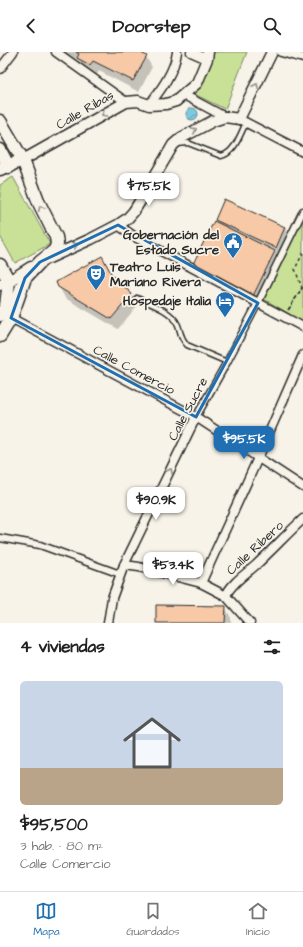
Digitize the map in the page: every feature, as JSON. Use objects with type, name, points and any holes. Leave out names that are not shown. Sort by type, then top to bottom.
[{"type":"main road","points":[[0,120],[14,169]]},
{"type":"main road","points":[[0,150],[39,203],[56,237],[57,244],[55,250],[40,262],[25,278],[17,300],[6,317],[0,336]]},
{"type":"main road","points":[[0,265],[5,283],[6,317]]},
{"type":"street","points":[[0,69],[13,52]]},
{"type":"street","points":[[56,52],[126,102]]},
{"type":"street","points":[[149,105],[162,89],[176,59],[177,52]]},
{"type":"street","points":[[191,52],[207,56]]},
{"type":"street","points":[[242,121],[272,52]]},
{"type":"street","points":[[282,52],[303,58]]},
{"type":"street","name":"Calle Ribas","points":[[14,169],[126,102],[138,101],[149,105],[166,104],[176,101],[197,83],[207,56]]},
{"type":"street","points":[[184,95],[224,117],[242,121],[303,152]]},
{"type":"street","points":[[5,283],[40,262],[91,239],[127,219],[134,212],[173,145],[180,138],[224,117]]},
{"type":"street","name":"Calle Sucre","points":[[108,623],[112,598],[124,565],[196,417],[258,303],[303,210]]},
{"type":"street","points":[[118,225],[135,237],[303,327]]},
{"type":"street","name":"Calle Comercio","points":[[6,317],[196,417],[303,487]]},
{"type":"street","points":[[201,582],[303,355]]},
{"type":"street","name":"Calle Ribero","points":[[226,596],[228,591],[303,519]]},
{"type":"street","points":[[0,538],[40,545],[120,574]]},
{"type":"street","points":[[124,565],[139,567],[201,582],[226,596],[250,623]]},
{"type":"lane","points":[[173,145],[188,143],[221,156],[226,155],[232,151],[242,121]]},
{"type":"lane","points":[[136,298],[166,311],[177,323],[182,339],[187,345],[227,362]]},
{"type":"path","points":[[284,316],[302,288],[295,269],[303,253]]},
{"type":"highlighted area","points":[[118,225],[258,303],[196,417],[11,318],[25,278],[40,262]]},
{"type":"green space","points":[[206,52],[247,52],[225,109],[190,92]]},
{"type":"green space","points":[[13,177],[50,244],[15,263],[0,236],[0,185]]},
{"type":"green space","points":[[303,219],[303,322],[264,299]]},
{"type":"water","points":[[190,108],[194,108],[198,114],[194,120],[190,120],[186,116],[186,112]]},
{"type":"building","points":[[76,52],[139,52],[147,56],[133,81],[93,61],[90,65],[77,58],[79,54]]},
{"type":"building","points":[[224,199],[285,227],[276,248],[215,220]]},
{"type":"building","name":"Gobernación del Estado Sucre","points":[[214,221],[275,251],[253,296],[192,266]]},
{"type":"building","name":"Teatro Luis Mariano Rivera","points":[[102,256],[112,275],[132,294],[111,319],[58,287],[56,282]]},
{"type":"building","points":[[156,605],[226,606],[225,623],[156,623]]},
{"type":"place","name":"Gobernación del Estado Sucre","points":[[233,259]]},
{"type":"place","name":"Teatro Luis Mariano Rivera","points":[[96,291]]},
{"type":"place","name":"Hospedaje Italia","points":[[225,318]]}]
